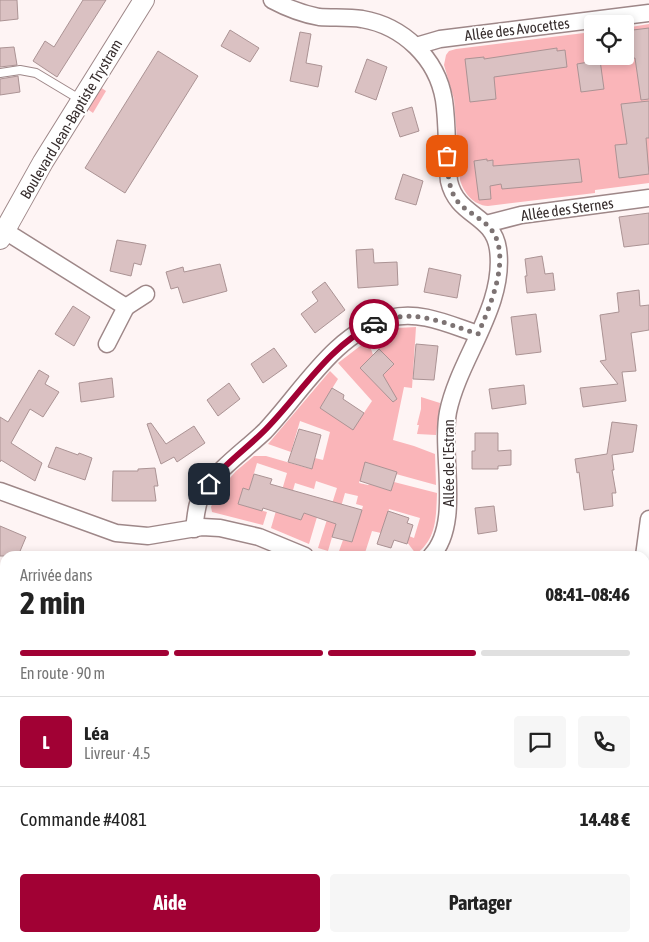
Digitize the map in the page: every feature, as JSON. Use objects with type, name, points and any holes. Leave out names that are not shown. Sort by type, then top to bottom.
[{"type":"street","name":"Boulevard Jean-Baptiste Trystram","points":[[2,235],[43,162],[144,0]]},
{"type":"street","name":"Allée de l'Estran","points":[[274,0],[291,9],[309,15],[374,22],[401,34],[416,46],[430,64],[441,90],[445,109],[448,175],[451,190],[463,207],[486,224],[495,236],[499,266],[494,294],[457,384],[448,412],[446,436],[447,520],[442,538],[434,551]]},
{"type":"street","name":"Allée des Avocettes","points":[[416,46],[440,39],[649,13]]},
{"type":"street","name":"Allée des Sternes","points":[[486,224],[521,215],[649,198]]},
{"type":"street","points":[[2,235],[126,307]]},
{"type":"street","points":[[107,344],[126,307],[146,294]]},
{"type":"street","points":[[194,529],[198,501],[213,479],[275,420],[330,356],[357,333],[386,319],[412,315],[433,319],[478,334]]},
{"type":"street","points":[[0,491],[102,529],[124,534],[156,536],[214,527],[248,533],[292,551]]},
{"type":"street","points":[[645,551],[649,523]]},
{"type":"lane","points":[[0,72],[20,70],[36,73],[81,100]]},
{"type":"shaded area","points":[[649,24],[649,183],[595,190],[595,193],[488,206],[470,198],[460,180],[454,99],[444,65],[449,51],[584,33],[584,65],[634,65],[634,26]]},
{"type":"shaded area","points":[[100,87],[106,91],[93,113],[86,108]]},
{"type":"shaded area","points":[[416,327],[412,388],[404,387],[393,440],[435,454],[436,485],[366,463],[359,483],[391,491],[394,482],[437,493],[432,534],[423,548],[420,551],[414,551],[407,542],[409,536],[414,538],[420,518],[389,509],[381,533],[372,531],[366,551],[339,551],[343,540],[352,542],[363,506],[356,504],[358,496],[345,493],[328,551],[318,548],[337,488],[316,481],[314,489],[295,483],[286,515],[301,520],[304,513],[317,517],[309,544],[271,528],[287,473],[257,463],[249,490],[243,489],[238,504],[267,512],[263,525],[212,512],[211,507],[216,494],[236,471],[254,456],[266,456],[311,469],[315,458],[323,460],[330,432],[300,421],[291,452],[268,444],[330,371],[338,379],[320,408],[353,429],[372,401],[338,363],[368,340],[373,355],[360,368],[375,383],[394,364],[379,349],[380,334],[397,328]]},
{"type":"shaded area","points":[[421,397],[440,403],[436,435],[417,434]]},
{"type":"building","points":[[0,0],[17,0],[18,19],[0,21]]},
{"type":"building","points":[[83,0],[106,0],[57,77],[33,61],[45,41],[54,47]]},
{"type":"building","points":[[649,28],[649,99],[641,100],[634,58],[634,30]]},
{"type":"building","points":[[230,30],[259,48],[250,62],[221,46]]},
{"type":"building","points":[[300,32],[311,34],[306,63],[322,66],[318,87],[290,81]]},
{"type":"building","points":[[14,47],[17,65],[0,67],[0,48]]},
{"type":"building","points":[[557,48],[557,51],[565,50],[567,67],[494,77],[496,99],[470,102],[465,59],[484,57],[484,59]]},
{"type":"building","points":[[158,51],[198,76],[125,193],[85,168]]},
{"type":"building","points":[[367,59],[387,67],[376,100],[355,92]]},
{"type":"building","points":[[584,63],[584,65],[601,65],[604,89],[581,92],[577,64]]},
{"type":"building","points":[[18,76],[20,92],[0,95],[0,79]]},
{"type":"building","points":[[649,101],[649,138],[646,138],[649,174],[619,178],[615,145],[627,144],[621,104]]},
{"type":"building","points":[[412,107],[419,131],[400,137],[392,113]]},
{"type":"building","points":[[487,159],[487,161],[493,160],[493,166],[579,159],[582,182],[502,189],[501,184],[490,186],[491,199],[479,200],[474,161]]},
{"type":"building","points":[[403,174],[423,181],[416,205],[395,199]]},
{"type":"building","points":[[649,213],[649,244],[624,247],[619,217]]},
{"type":"building","points":[[117,240],[146,245],[141,265],[134,263],[131,276],[110,271]]},
{"type":"building","points":[[373,249],[374,263],[397,262],[398,285],[358,288],[356,250]]},
{"type":"building","points":[[542,256],[545,274],[553,273],[555,290],[527,293],[525,259]]},
{"type":"building","points":[[220,264],[227,291],[183,303],[178,287],[171,289],[166,272],[183,267],[184,272]]},
{"type":"building","points":[[429,268],[461,275],[457,298],[424,292]]},
{"type":"building","points":[[325,282],[345,310],[315,333],[301,314],[318,301],[312,292]]},
{"type":"building","points":[[639,290],[640,306],[649,305],[649,330],[631,333],[636,371],[622,372],[626,401],[583,407],[580,388],[618,384],[600,361],[606,360],[600,315],[619,312],[617,293]]},
{"type":"building","points":[[73,306],[90,317],[74,346],[55,334]]},
{"type":"building","points":[[536,314],[541,352],[516,355],[511,317]]},
{"type":"building","points":[[416,344],[438,346],[434,380],[413,379]]},
{"type":"building","points":[[274,348],[287,366],[263,383],[251,364]]},
{"type":"building","points":[[379,349],[394,364],[383,375],[397,399],[393,402],[360,368]]},
{"type":"building","points":[[39,370],[49,376],[45,384],[59,392],[43,417],[30,409],[11,443],[42,463],[35,481],[1,460],[0,462],[0,417],[8,422]]},
{"type":"building","points":[[112,378],[114,397],[81,402],[79,383]]},
{"type":"building","points":[[229,383],[240,399],[218,416],[207,400]]},
{"type":"building","points":[[524,385],[526,404],[492,409],[489,389]]},
{"type":"building","points":[[332,388],[344,395],[343,399],[364,413],[353,430],[320,408]]},
{"type":"building","points":[[612,422],[637,425],[633,452],[612,455],[614,470],[612,470],[616,493],[612,493],[613,506],[584,510],[579,472],[577,473],[575,459],[607,454]]},
{"type":"building","points":[[151,423],[166,444],[194,426],[205,443],[177,462],[174,457],[161,464],[147,424]]},
{"type":"building","points":[[299,429],[321,435],[312,469],[288,462]]},
{"type":"building","points":[[475,433],[498,433],[498,451],[511,450],[511,465],[498,466],[498,469],[472,469]]},
{"type":"building","points":[[56,447],[92,458],[85,480],[48,467]]},
{"type":"building","points":[[365,462],[397,472],[391,491],[360,481]]},
{"type":"building","points":[[155,468],[158,486],[154,486],[156,501],[112,501],[113,471],[138,471],[138,469]]},
{"type":"building","points":[[254,474],[272,479],[270,484],[362,510],[352,542],[332,537],[336,524],[304,513],[301,520],[263,508],[262,511],[238,504],[243,488],[249,490]]},
{"type":"building","points":[[494,506],[497,531],[478,534],[475,508]]},
{"type":"building","points":[[388,511],[409,518],[407,523],[413,525],[407,544],[394,540],[391,548],[377,544]]},
{"type":"building","points":[[0,526],[26,537],[20,551],[0,551]]},
{"type":"way so far","points":[[374,324],[397,316],[412,315],[433,319],[478,334],[494,294],[499,266],[498,249],[495,236],[490,228],[463,207],[453,194],[449,181],[447,156]]},
{"type":"route","points":[[209,484],[275,420],[345,341],[374,324]]}]
